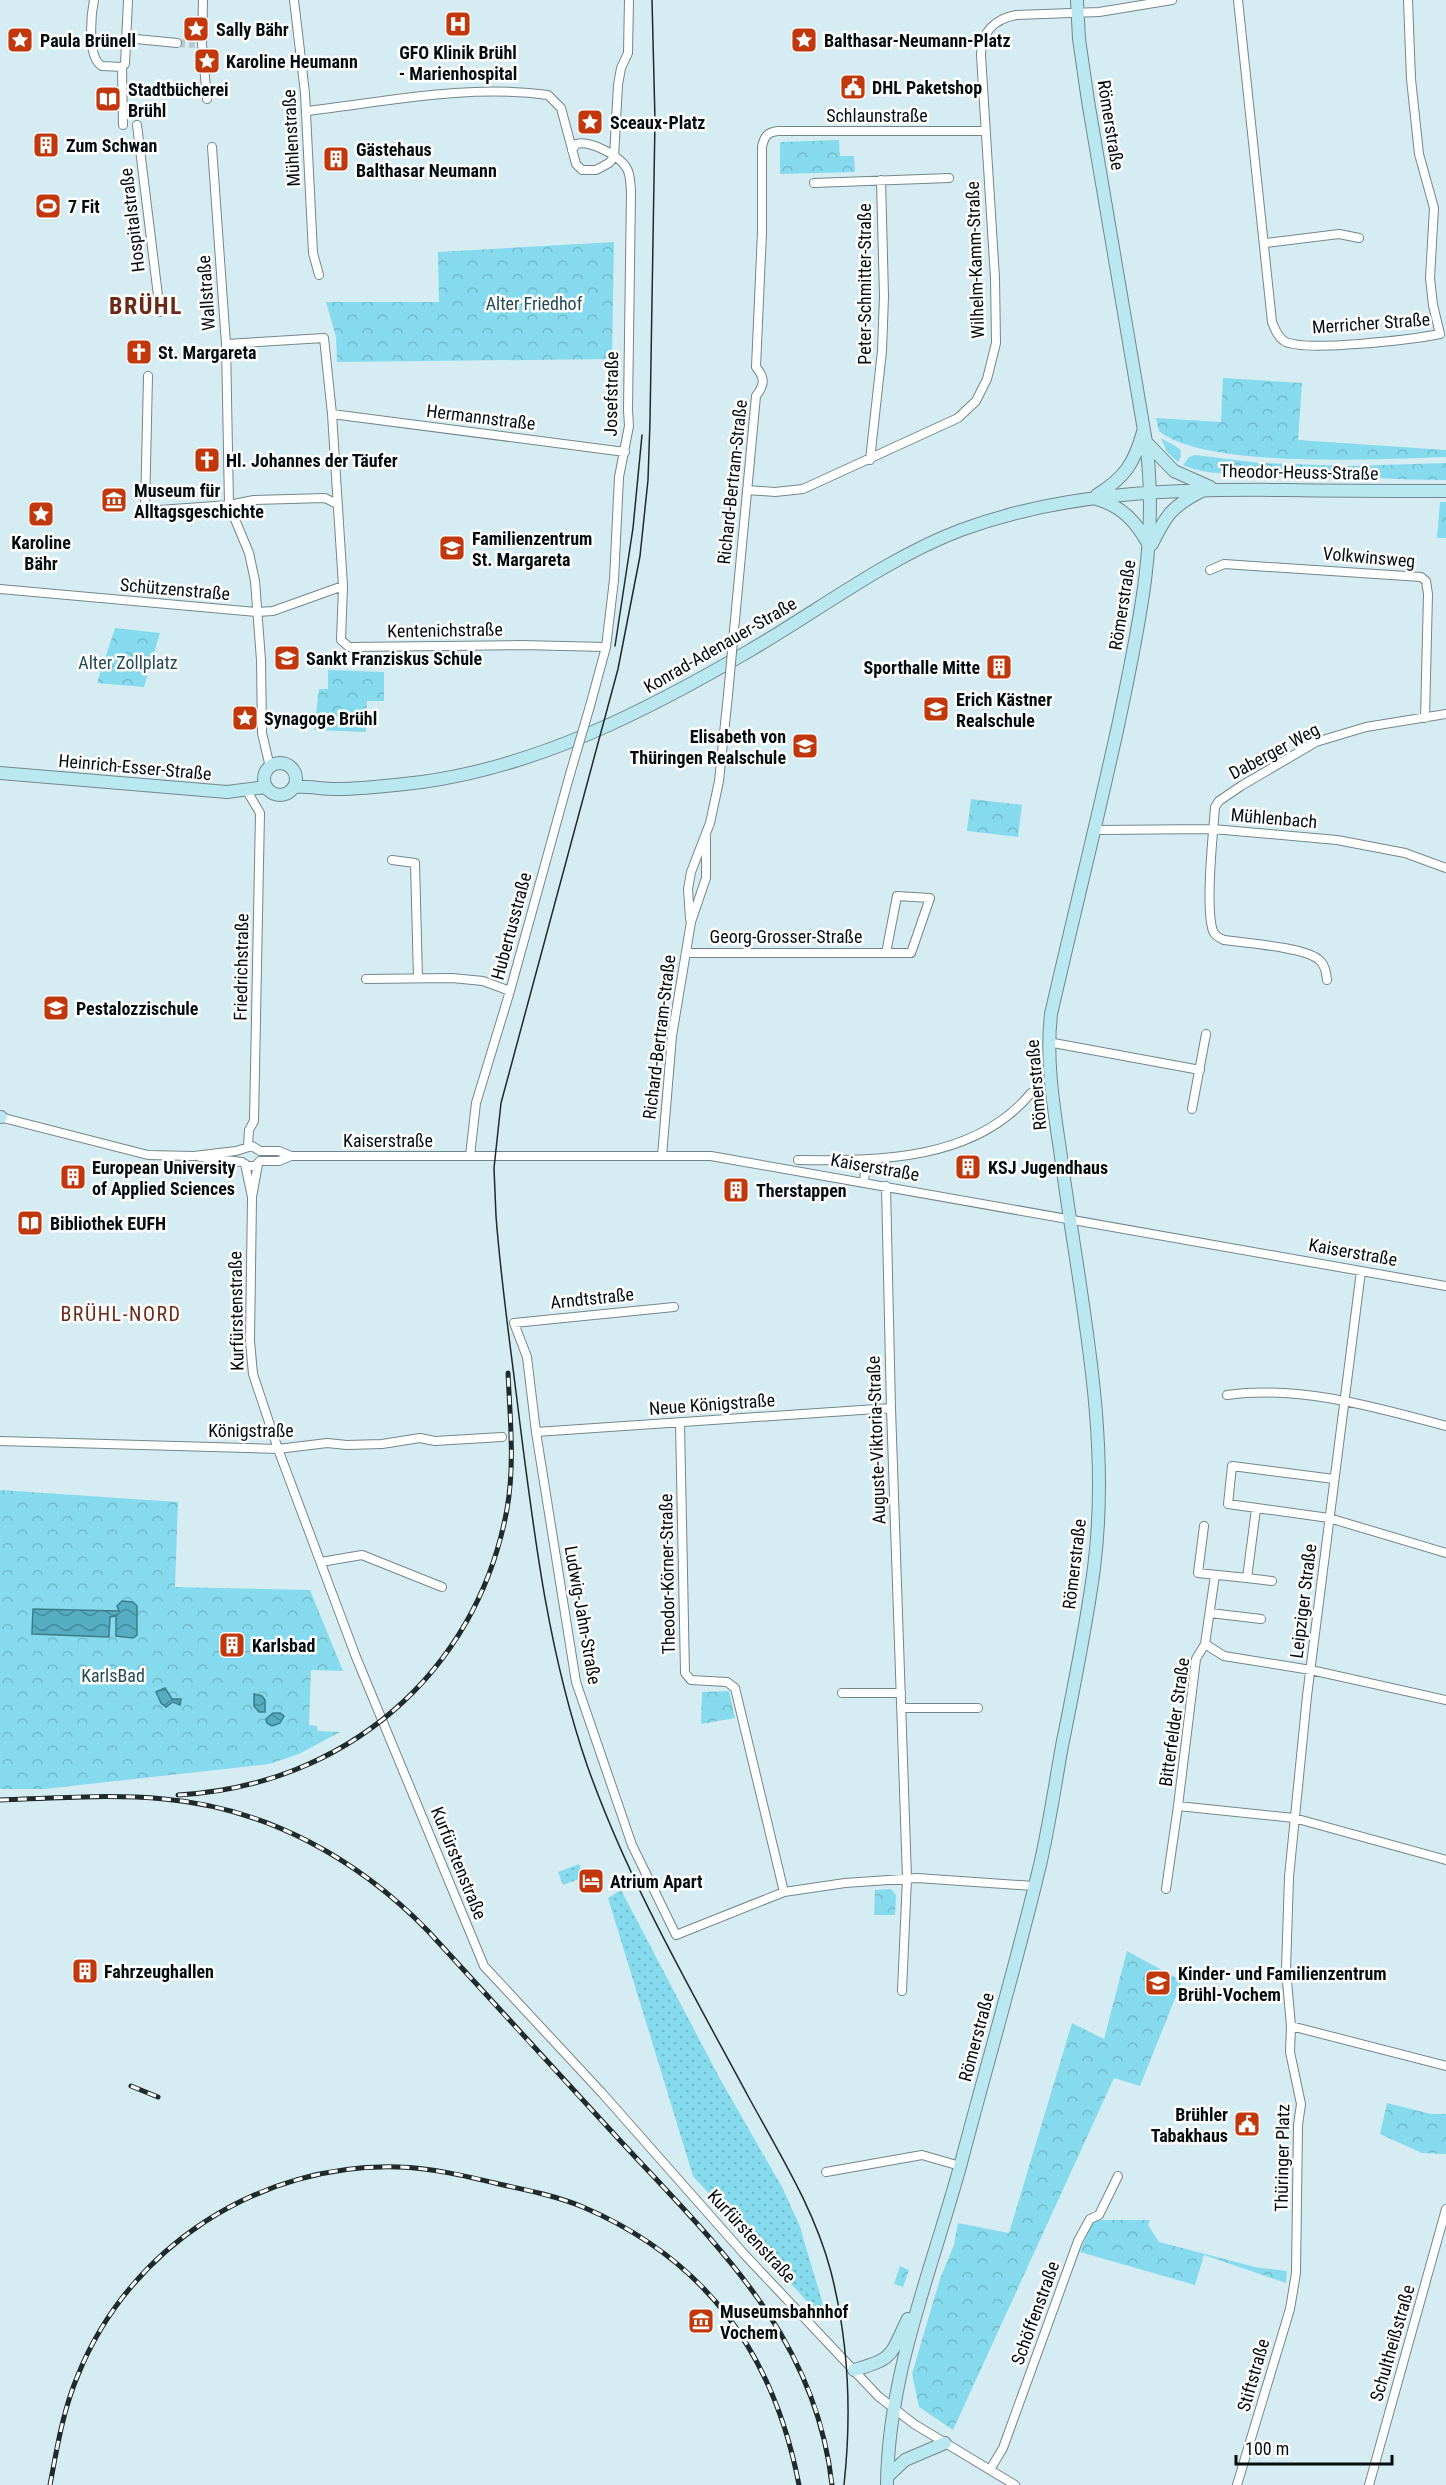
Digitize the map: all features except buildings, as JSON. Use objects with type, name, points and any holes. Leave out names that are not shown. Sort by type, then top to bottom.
[{"type":"main road","name":"Römerstraße","points":[[887,2481],[892,2408],[920,2296],[945,2221],[1034,1886],[1080,1653],[1093,1576],[1099,1516],[1099,1456],[1095,1386],[1049,1074],[1048,1042],[1051,1014],[1095,830],[1142,610],[1149,548],[1151,491],[1144,427],[1088,101],[1077,0]]},
{"type":"main road","points":[[1144,427],[1135,458],[1128,470],[1093,497],[1125,512],[1138,527],[1149,548]]},
{"type":"main road","points":[[1146,442],[1174,471],[1211,489]]},
{"type":"main road","points":[[1149,548],[1170,512],[1181,502],[1211,489]]},
{"type":"main road","name":"Theodor-Heuss-Straße","points":[[1151,491],[1211,489],[1446,491]]},
{"type":"main road","name":"Konrad-Adenauer-Straße","points":[[294,787],[345,788],[423,781],[500,766],[617,721],[694,683],[876,574],[959,531],[1016,513],[1093,497],[1151,491]]},
{"type":"main road","points":[[280,763],[290,766],[296,775],[294,787],[288,793],[281,795],[273,793],[266,787],[265,773],[270,767],[280,763]]},
{"type":"main road","name":"Heinrich-Esser-Straße","points":[[0,773],[190,790],[247,791],[266,787]]},
{"type":"main road","points":[[854,2370],[881,2363],[890,2355],[920,2296]]},
{"type":"main road","points":[[887,2481],[904,2460],[945,2443]]},
{"type":"street","points":[[94,0],[91,40],[95,58],[102,66],[122,67]]},
{"type":"street","points":[[123,125],[122,67],[125,64],[128,0]]},
{"type":"street","points":[[203,0],[199,44],[207,99]]},
{"type":"street","name":"Mühlenstraße","points":[[294,0],[307,111],[313,253],[319,275]]},
{"type":"street","points":[[307,111],[465,93],[548,94],[561,108],[576,164],[582,170],[596,170],[609,163],[614,157],[618,85],[621,68],[628,53],[630,0]]},
{"type":"street","name":"Wilhelm-Kamm-Straße","points":[[747,490],[775,492],[803,489],[870,460],[958,417],[976,401],[987,379],[996,343],[995,278],[981,48],[988,30],[999,20],[1016,15],[1078,14],[1172,0]]},
{"type":"street","name":"Merricher Straße","points":[[1238,0],[1266,243],[1272,322],[1277,334],[1285,342],[1332,345],[1443,336],[1433,305],[1430,278],[1434,208],[1419,154],[1411,79],[1408,0]]},
{"type":"street","points":[[126,38],[177,43]]},
{"type":"street","name":"Hospitalstraße","points":[[137,125],[160,312]]},
{"type":"street","name":"Schlaunstraße","points":[[769,133],[778,131],[985,131]]},
{"type":"street","name":"Richard-Bertram-Straße","points":[[662,1156],[672,1036],[691,922],[706,878],[706,837],[719,781],[756,396],[764,381],[763,375],[756,367],[762,231],[762,147],[769,133]]},
{"type":"street","points":[[572,150],[576,144],[585,143],[614,157]]},
{"type":"street","name":"Wallstraße","points":[[212,147],[226,344],[229,505],[249,554],[255,581],[261,660],[262,734],[270,767]]},
{"type":"street","name":"Josefstraße","points":[[590,706],[606,647],[615,570],[619,477],[629,426],[631,191],[626,167],[614,157]]},
{"type":"street","name":"Peter-Schmitter-Straße","points":[[814,183],[949,178]]},
{"type":"street","name":"Peter-Schmitter-Straße","points":[[870,460],[882,351],[884,296],[880,180]]},
{"type":"street","points":[[1266,243],[1339,234],[1359,238]]},
{"type":"street","points":[[226,344],[324,338],[332,414],[343,586]]},
{"type":"street","points":[[148,376],[145,511],[229,505],[254,500],[325,498],[337,504]]},
{"type":"street","name":"Hermannstraße","points":[[332,414],[625,452]]},
{"type":"street","name":"Volkwinsweg","points":[[1210,570],[1224,564],[1421,577],[1426,581],[1428,594],[1425,718]]},
{"type":"street","name":"Kentenichstraße","points":[[343,586],[341,640],[350,647],[521,645],[606,647]]},
{"type":"street","name":"Schützenstraße","points":[[0,589],[257,612],[273,611],[343,586]]},
{"type":"street","name":"Hubertusstraße","points":[[470,1156],[476,1103],[590,706]]},
{"type":"street","name":"Daberger Weg","points":[[1328,980],[1326,969],[1319,959],[1305,952],[1224,940],[1213,932],[1210,906],[1215,807],[1219,801],[1316,742],[1366,728],[1446,714]]},
{"type":"street","name":"Friedrichstraße","points":[[245,1148],[254,1120],[260,813],[247,791]]},
{"type":"street","name":"Mühlenbach","points":[[1095,830],[1213,829],[1337,840],[1406,853],[1446,868]]},
{"type":"street","name":"Richard-Bertram-Straße","points":[[691,922],[688,889],[691,872],[706,837]]},
{"type":"street","points":[[392,860],[415,863],[418,978]]},
{"type":"street","name":"Georg-Grosser-Straße","points":[[686,953],[886,953],[911,953],[930,898],[897,896],[886,953]]},
{"type":"street","points":[[366,979],[418,978],[483,981],[510,991]]},
{"type":"street","points":[[1192,1109],[1206,1034]]},
{"type":"street","points":[[1048,1042],[1200,1070]]},
{"type":"street","points":[[798,1160],[866,1161],[901,1157],[957,1144],[998,1122],[1021,1105],[1031,1093]]},
{"type":"street","points":[[0,1117],[136,1153],[194,1156],[251,1166],[259,1162],[260,1151],[255,1147],[194,1156]]},
{"type":"street","points":[[243,1163],[240,1156],[245,1148]]},
{"type":"street","name":"Kaiserstraße","points":[[260,1151],[279,1151],[291,1156],[720,1157],[1446,1286]]},
{"type":"street","name":"Kaiserstraße","points":[[259,1162],[279,1161],[291,1156]]},
{"type":"street","points":[[864,1182],[866,1161]]},
{"type":"street","name":"Kurfürstenstraße","points":[[259,1162],[252,1197],[250,1341],[253,1374],[278,1449],[356,1658],[412,1789],[477,1952],[488,1972],[602,2093],[744,2254],[892,2408],[1015,2485]]},
{"type":"street","name":"Kurfürstenstraße","points":[[243,1163],[252,1197]]},
{"type":"street","name":"Auguste-Viktoria-Straße","points":[[886,1186],[907,1878],[902,1991]]},
{"type":"street","name":"Leipziger Straße","points":[[1287,1936],[1294,1818],[1343,1401],[1361,1271]]},
{"type":"street","name":"Arndtstraße","points":[[514,1323],[674,1307]]},
{"type":"street","name":"Ludwig-Jahn-Straße","points":[[514,1323],[527,1358],[536,1432],[576,1682],[632,1845],[676,1935],[784,1892]]},
{"type":"street","points":[[1227,1395],[1264,1392],[1360,1403],[1446,1426]]},
{"type":"street","name":"Neue Königstraße","points":[[536,1432],[891,1408]]},
{"type":"street","name":"Theodor-Körner-Straße","points":[[680,1423],[685,1673],[692,1680],[727,1682],[735,1688],[784,1892]]},
{"type":"street","name":"Königstraße","points":[[0,1442],[278,1449],[327,1443],[382,1444],[420,1438],[435,1441],[502,1437]]},
{"type":"street","points":[[1334,1479],[1232,1466],[1228,1504],[1329,1518],[1446,1553]]},
{"type":"street","points":[[1247,1578],[1256,1509]]},
{"type":"street","points":[[1204,1526],[1198,1573],[1272,1581]]},
{"type":"street","points":[[321,1562],[362,1555],[442,1587]]},
{"type":"street","name":"Bitterfelder Straße","points":[[1166,1889],[1196,1659],[1205,1644],[1215,1575]]},
{"type":"street","points":[[1210,1613],[1261,1619]]},
{"type":"street","name":"Bitterfelder Straße","points":[[1205,1644],[1224,1656],[1311,1670],[1446,1700]]},
{"type":"street","points":[[842,1693],[901,1693]]},
{"type":"street","points":[[902,1708],[978,1708]]},
{"type":"street","points":[[1178,1806],[1294,1818],[1446,1860]]},
{"type":"street","points":[[784,1892],[845,1883],[907,1878],[1034,1886]]},
{"type":"street","name":"Thüringer Platz","points":[[1287,1936],[1286,1970],[1291,2026],[1290,2052],[1301,2104],[1298,2125],[1296,2273]]},
{"type":"street","points":[[1291,2026],[1446,2066]]},
{"type":"street","points":[[826,2172],[922,2155],[960,2166]]},
{"type":"street","name":"Schöffenstraße","points":[[991,2468],[1003,2448],[1078,2241],[1090,2219],[1099,2215],[1118,2176]]},
{"type":"street","name":"Schultheißstraße","points":[[1369,2485],[1446,2209]]},
{"type":"street","name":"Stiftstraße","points":[[1238,2485],[1290,2310],[1296,2273]]},
{"type":"green space","points":[[839,140],[840,156],[854,156],[855,172],[780,174],[780,142]]},
{"type":"green space","name":"Alter Friedhof","points":[[614,242],[612,359],[337,362],[336,337],[326,302],[439,302],[438,252]]},
{"type":"green space","points":[[1223,378],[1302,383],[1298,440],[1446,450],[1446,457],[1340,460],[1254,456],[1214,451],[1182,443],[1159,431],[1156,418],[1221,422]]},
{"type":"green space","points":[[1161,438],[1180,449],[1181,456],[1178,462],[1167,452]]},
{"type":"green space","points":[[1195,455],[1260,463],[1349,466],[1446,463],[1446,480],[1206,472],[1183,465],[1189,457]]},
{"type":"green space","points":[[1440,502],[1446,502],[1446,538],[1437,538]]},
{"type":"green space","name":"Alter Zollplatz","points":[[115,628],[160,633],[144,687],[97,683]]},
{"type":"green space","points":[[328,670],[384,672],[384,701],[367,701],[366,732],[314,730],[319,689],[328,689]]},
{"type":"green space","points":[[971,799],[1022,805],[1018,837],[967,831]]},
{"type":"green space","name":"KarlsBad","points":[[0,1490],[178,1502],[175,1587],[310,1590],[343,1671],[311,1670],[309,1725],[317,1726],[318,1731],[340,1732],[299,1754],[269,1764],[44,1789],[0,1789]]},
{"type":"green space","points":[[729,1691],[735,1718],[701,1724],[702,1692]]},
{"type":"green space","points":[[579,1864],[584,1877],[563,1885],[558,1872]]},
{"type":"green space","points":[[891,1889],[896,1895],[895,1915],[874,1915],[875,1890]]},
{"type":"green space","points":[[621,1890],[720,2079],[782,2187],[799,2224],[825,2311],[823,2319],[693,2176],[608,1898]]},
{"type":"green space","points":[[1127,1951],[1182,1981],[1140,2086],[1114,2078],[953,2430],[919,2407],[912,2374],[940,2279],[954,2245],[958,2223],[1009,2233],[1072,2023],[1104,2039]]},
{"type":"green space","points":[[1387,2103],[1431,2114],[1446,2114],[1446,2154],[1422,2153],[1380,2134]]},
{"type":"green space","points":[[1093,2220],[1150,2220],[1148,2225],[1159,2242],[1255,2267],[1287,2271],[1286,2283],[1204,2255],[1195,2285],[1080,2252]]},
{"type":"green space","points":[[900,2266],[909,2270],[903,2287],[894,2284]]},
{"type":"water","points":[[122,1601],[133,1602],[137,1606],[137,1635],[133,1638],[116,1636],[116,1616],[110,1617],[109,1637],[32,1634],[33,1609],[119,1611],[117,1606]]},
{"type":"water","points":[[165,1688],[172,1699],[181,1699],[180,1705],[173,1702],[166,1707],[161,1703],[156,1692]]},
{"type":"water","points":[[254,1694],[262,1696],[265,1700],[265,1712],[259,1712],[254,1706]]},
{"type":"water","points":[[273,1713],[280,1713],[284,1716],[280,1723],[272,1726],[267,1723],[266,1719]]},
{"type":"tunnel","points":[[177,43],[195,44]]},
{"type":"tram line","points":[[652,0],[655,120],[650,421],[648,480],[640,556],[618,669],[501,1103],[494,1168],[496,1216],[506,1316],[537,1548],[552,1636],[573,1722],[603,1808],[641,1892],[682,1974],[795,2182],[816,2226],[831,2272],[845,2351],[848,2431],[844,2485]]},
{"type":"tram line","points":[[615,646],[633,528],[642,435]]},
{"type":"railway","points":[[178,1795],[239,1787],[295,1770],[347,1744],[394,1711],[433,1670],[466,1622],[491,1568],[507,1509],[511,1458],[508,1373]]},
{"type":"railway","points":[[0,1800],[123,1797],[202,1804],[274,1825],[308,1841],[371,1881],[428,1931],[687,2212],[753,2292],[781,2335],[805,2381],[822,2430],[832,2485]]},
{"type":"railway","points":[[131,2086],[158,2097]]},
{"type":"railway","points":[[50,2485],[64,2415],[78,2375],[101,2329],[131,2288],[166,2251],[206,2221],[250,2197],[297,2180],[347,2169],[398,2167],[462,2175],[562,2200],[583,2207],[627,2229],[666,2255],[699,2284],[728,2317],[752,2354],[772,2394],[788,2438],[799,2485]]},
{"type":"place","name":"GFO Klinik Brühl - Marienhospital","points":[[458,24]]},
{"type":"place","name":"Sally Bähr","points":[[196,29]]},
{"type":"place","name":"Paula Brünell","points":[[20,40]]},
{"type":"place","name":"Balthasar-Neumann-Platz","points":[[804,40]]},
{"type":"place","name":"Karoline Heumann","points":[[207,61]]},
{"type":"place","name":"DHL Paketshop","points":[[853,87]]},
{"type":"place","name":"Stadtbücherei Brühl","points":[[108,99]]},
{"type":"place","name":"Sceaux-Platz","points":[[590,122]]},
{"type":"place","name":"Zum Schwan","points":[[46,145]]},
{"type":"place","name":"Gästehaus Balthasar Neumann","points":[[336,159]]},
{"type":"place","name":"7 Fit","points":[[48,206]]},
{"type":"place","name":"St. Margareta","points":[[139,352]]},
{"type":"place","name":"Hl. Johannes der Täufer","points":[[207,460]]},
{"type":"place","name":"Museum für Alltagsgeschichte","points":[[114,500]]},
{"type":"place","name":"Karoline Bähr","points":[[41,514]]},
{"type":"place","name":"Familienzentrum St. Margareta","points":[[452,548]]},
{"type":"place","name":"Sankt Franziskus Schule","points":[[287,658]]},
{"type":"place","name":"Sporthalle Mitte","points":[[999,667]]},
{"type":"place","name":"Erich Kästner Realschule","points":[[936,709]]},
{"type":"place","name":"Synagoge Brühl","points":[[245,718]]},
{"type":"place","name":"Elisabeth von Thüringen Realschule","points":[[805,746]]},
{"type":"place","name":"Pestalozzischule","points":[[56,1008]]},
{"type":"place","name":"KSJ Jugendhaus","points":[[968,1167]]},
{"type":"place","name":"European University of Applied Sciences","points":[[73,1177]]},
{"type":"place","name":"Therstappen","points":[[736,1190]]},
{"type":"place","name":"Bibliothek EUFH","points":[[30,1223]]},
{"type":"place","name":"Karlsbad","points":[[232,1645]]},
{"type":"place","name":"Atrium Apart","points":[[591,1881]]},
{"type":"place","name":"Fahrzeughallen","points":[[85,1971]]},
{"type":"place","name":"Kinder- und Familienzentrum Brühl-Vochem","points":[[1158,1983]]},
{"type":"place","name":"Brühler Tabakhaus","points":[[1247,2124]]},
{"type":"place","name":"Museumsbahnhof Vochem","points":[[701,2321]]},
{"type":"district","name":"BRÜHL","points":[[146,306]]},
{"type":"district","name":"BRÜHL-NORD","points":[[121,1314]]}]
